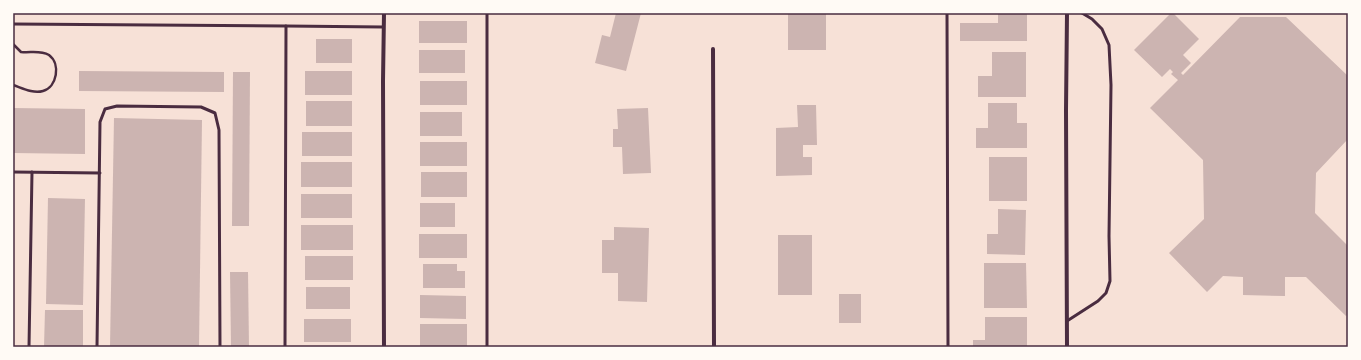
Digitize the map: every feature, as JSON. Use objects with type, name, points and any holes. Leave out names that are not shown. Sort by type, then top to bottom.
[{"type":"street","points":[[384,13],[384,347]]},
{"type":"street","points":[[1067,13],[1066,118],[1068,347]]},
{"type":"street","points":[[713,49],[714,347]]},
{"type":"lane","points":[[487,13],[487,347]]},
{"type":"lane","points":[[947,13],[948,347]]},
{"type":"lane","points":[[1067,321],[1098,301],[1106,293],[1110,281],[1109,236],[1111,85],[1109,45],[1102,29],[1092,19],[1082,13]]},
{"type":"lane","points":[[13,24],[383,27]]},
{"type":"lane","points":[[285,347],[286,26]]},
{"type":"lane","points":[[97,347],[100,122],[105,109],[117,106],[201,106],[215,113],[219,130],[220,347]]},
{"type":"lane","points":[[13,172],[100,173]]},
{"type":"lane","points":[[29,347],[32,172]]},
{"type":"path","points":[[13,44],[21,52],[39,52],[50,56],[54,62],[56,72],[53,84],[43,91],[34,92],[13,85]]},
{"type":"building","points":[[616,13],[641,13],[626,71],[595,63],[602,35],[610,37]]},
{"type":"building","points":[[788,13],[826,13],[826,50],[788,50]]},
{"type":"building","points":[[998,13],[1027,13],[1027,41],[960,41],[960,23],[998,23]]},
{"type":"building","points":[[1171,13],[1173,13],[1199,39],[1183,55],[1191,63],[1181,73],[1183,75],[1240,17],[1286,17],[1348,76],[1348,139],[1316,173],[1315,213],[1348,246],[1348,314],[1346,316],[1306,277],[1285,277],[1285,296],[1243,295],[1243,277],[1223,276],[1207,292],[1169,253],[1204,219],[1203,160],[1150,108],[1178,80],[1171,74],[1173,72],[1170,69],[1162,77],[1134,50]]},
{"type":"building","points":[[419,21],[467,21],[467,43],[419,43]]},
{"type":"building","points":[[316,39],[352,39],[352,63],[316,63]]},
{"type":"building","points":[[419,50],[465,50],[465,73],[419,73]]},
{"type":"building","points":[[992,52],[1026,52],[1026,97],[978,97],[978,76],[992,76]]},
{"type":"building","points":[[79,71],[224,72],[224,92],[79,91]]},
{"type":"building","points":[[305,71],[352,71],[352,95],[305,95]]},
{"type":"building","points":[[233,72],[250,72],[249,226],[232,226]]},
{"type":"building","points":[[420,81],[467,81],[467,105],[420,105]]},
{"type":"building","points":[[306,101],[352,101],[352,126],[306,126]]},
{"type":"building","points":[[988,103],[1017,103],[1017,123],[1027,123],[1027,148],[976,148],[976,128],[988,128]]},
{"type":"building","points":[[797,105],[816,105],[817,145],[803,145],[803,157],[812,157],[812,175],[776,176],[776,128],[798,127]]},
{"type":"building","points":[[13,108],[85,109],[85,154],[13,153]]},
{"type":"building","points":[[648,108],[651,173],[623,174],[622,147],[613,147],[613,129],[618,129],[617,109]]},
{"type":"building","points":[[420,112],[462,112],[462,136],[420,136]]},
{"type":"building","points":[[114,118],[202,120],[199,347],[110,347]]},
{"type":"building","points":[[302,132],[352,132],[352,156],[302,156]]},
{"type":"building","points":[[420,142],[467,142],[467,166],[420,166]]},
{"type":"building","points":[[989,157],[1027,157],[1027,201],[989,201]]},
{"type":"building","points":[[301,162],[352,162],[352,187],[301,187]]},
{"type":"building","points":[[421,172],[467,172],[467,197],[421,197]]},
{"type":"building","points":[[301,194],[352,194],[352,218],[301,218]]},
{"type":"building","points":[[48,198],[85,199],[83,305],[46,304]]},
{"type":"building","points":[[420,203],[455,203],[455,227],[420,227]]},
{"type":"building","points":[[998,209],[1026,210],[1025,255],[987,254],[987,234],[998,234]]},
{"type":"building","points":[[301,225],[353,225],[353,250],[301,250]]},
{"type":"building","points":[[614,227],[649,228],[647,302],[618,301],[618,273],[602,273],[602,240],[614,240]]},
{"type":"building","points":[[419,234],[467,234],[467,258],[419,258]]},
{"type":"building","points":[[778,235],[812,235],[812,295],[778,295]]},
{"type":"building","points":[[305,256],[353,256],[353,280],[305,280]]},
{"type":"building","points":[[984,263],[1026,263],[1027,308],[984,308]]},
{"type":"building","points":[[423,264],[457,264],[457,271],[465,271],[465,288],[423,288]]},
{"type":"building","points":[[230,272],[248,272],[249,347],[231,347]]},
{"type":"building","points":[[306,287],[350,287],[350,309],[306,309]]},
{"type":"building","points":[[839,294],[861,294],[861,323],[839,323]]},
{"type":"building","points":[[420,295],[466,296],[466,319],[420,318]]},
{"type":"building","points":[[45,310],[83,310],[83,347],[44,347]]},
{"type":"building","points":[[985,317],[1027,317],[1027,347],[973,347],[973,340],[985,340]]},
{"type":"building","points":[[304,319],[351,319],[351,342],[304,342]]},
{"type":"building","points":[[420,324],[467,324],[467,347],[420,347]]}]
